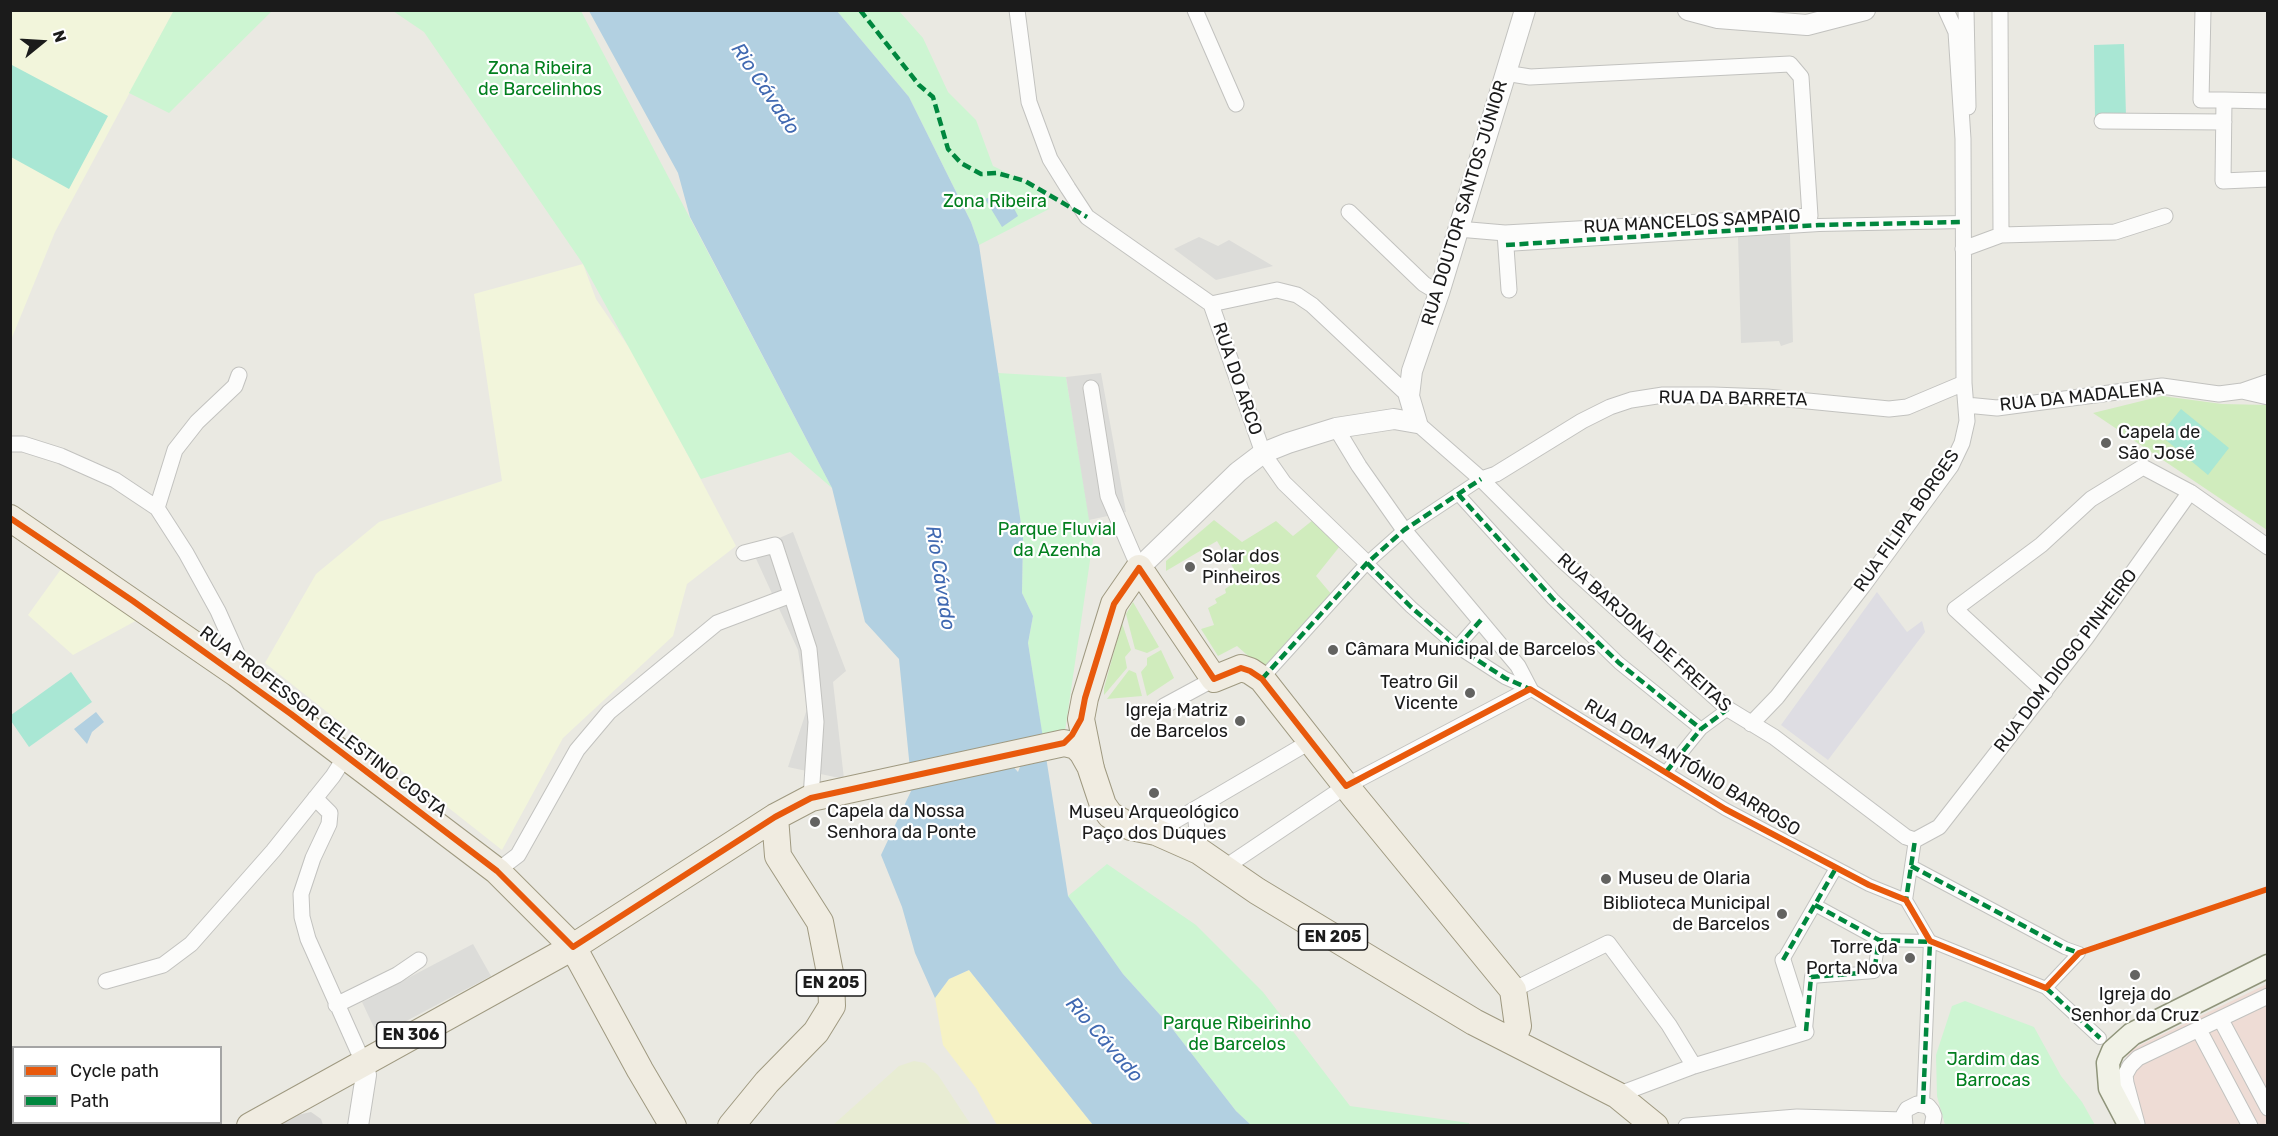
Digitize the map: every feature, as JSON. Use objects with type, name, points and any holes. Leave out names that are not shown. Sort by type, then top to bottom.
[{"type":"main road","name":"RUA PROFESSOR CELESTINO COSTA","points":[[10,518],[237,674],[497,871],[573,947],[640,1070],[673,1125]]},
{"type":"main road","points":[[1139,568],[1214,679],[1241,668],[1250,671],[1262,680],[1513,990],[1518,1026],[1512,1041]]},
{"type":"main road","name":"EN 205","points":[[1061,744],[1072,735],[1081,719],[1114,604],[1139,568]]},
{"type":"main road","name":"EN 205","points":[[1081,719],[1091,769],[1103,805],[1110,814],[1131,827],[1156,832],[1199,851],[1257,891],[1464,1016],[1617,1095],[1651,1122]]},
{"type":"main road","points":[[573,947],[775,817],[811,798],[1061,744]]},
{"type":"main road","name":"EN 205","points":[[1061,744],[1076,746],[1091,769]]},
{"type":"main road","name":"EN 205","points":[[731,1125],[767,1082],[816,1032],[832,1006],[831,978],[820,922],[778,856],[775,817]]},
{"type":"main road","name":"EN 306","points":[[250,1125],[573,947]]},
{"type":"main road","points":[[2130,1125],[2109,1088],[2108,1063],[2113,1051],[2132,1034],[2268,966]]},
{"type":"street","points":[[1017,10],[1029,102],[1050,159],[1087,217],[1210,304],[1277,290],[1297,295],[1312,305],[1409,396],[1417,423],[1395,419],[1336,428],[1288,442],[1263,453],[1238,472],[1139,568],[1108,496],[1090,388]]},
{"type":"street","points":[[1195,10],[1236,104]]},
{"type":"street","name":"RUA DOUTOR SANTOS JÚNIOR","points":[[1409,396],[1412,371],[1439,293],[1525,10]]},
{"type":"street","points":[[1688,10],[1739,21],[1807,25],[1865,10]]},
{"type":"street","name":"RUA FILIPA BORGES","points":[[1752,724],[1777,697],[1951,466],[1962,442],[1966,421],[1964,139],[1956,32],[1946,10]]},
{"type":"street","name":"RUA FILIPA BORGES","points":[[1964,139],[1969,98],[1966,10]]},
{"type":"street","points":[[2000,10],[2001,235]]},
{"type":"street","points":[[2203,10],[2201,100],[2268,101]]},
{"type":"street","name":"RUA MANCELOS SAMPAIO","points":[[1458,230],[1505,239],[1810,216],[1801,77],[1790,64],[1530,77],[1505,73]]},
{"type":"street","points":[[2224,100],[2223,181],[2268,179]]},
{"type":"street","points":[[2102,122],[2224,122]]},
{"type":"street","points":[[1349,212],[1424,284],[1439,293]]},
{"type":"street","points":[[1963,249],[2001,235],[2115,232],[2165,216]]},
{"type":"street","points":[[1509,290],[1505,239],[1819,225],[1963,222]]},
{"type":"street","name":"RUA DO ARCO","points":[[1210,304],[1263,453],[1284,483],[1366,562]]},
{"type":"street","points":[[157,508],[175,450],[197,422],[235,386],[239,375]]},
{"type":"street","name":"RUA DA MADALENA","points":[[1966,405],[1997,408],[2162,386],[2219,394],[2242,391],[2268,382]]},
{"type":"street","name":"RUA DA BARRETA","points":[[1481,478],[1496,474],[1582,421],[1610,407],[1631,400],[1663,396],[1713,395],[1826,402],[1889,409],[1907,407],[1964,383]]},
{"type":"street","points":[[2242,391],[2268,397]]},
{"type":"street","name":"RUA BARJONA DE FREITAS","points":[[1417,423],[1481,478],[1561,560],[1728,709],[1774,737],[1906,837],[1915,840]]},
{"type":"street","points":[[1224,868],[1346,786],[1530,689],[1518,666],[1404,530],[1359,466],[1336,428]]},
{"type":"street","points":[[10,444],[23,444],[72,461],[115,480],[157,508],[186,553],[218,611],[239,658],[237,674]]},
{"type":"street","points":[[2045,692],[1955,609],[2041,545],[2091,499],[2143,467],[2190,492],[2268,547]]},
{"type":"street","points":[[1262,680],[1366,562],[1404,530],[1481,478]]},
{"type":"street","name":"RUA DOM DIOGO PINHEIRO","points":[[1915,840],[1939,827],[2086,638],[2190,492]]},
{"type":"street","points":[[1458,494],[1552,599],[1619,663],[1701,729]]},
{"type":"street","points":[[744,553],[775,545],[808,649],[816,722],[811,798]]},
{"type":"street","name":"RUA DOM ANTÓNIO BARROSO","points":[[1366,562],[1411,607],[1458,647],[1505,678],[1530,689],[1725,809],[1869,885],[1906,900]]},
{"type":"street","points":[[497,871],[518,855],[577,750],[609,712],[717,623],[791,595]]},
{"type":"street","points":[[1458,647],[1481,620]]},
{"type":"street","points":[[1164,706],[1214,679]]},
{"type":"street","points":[[1666,772],[1701,729],[1728,709]]},
{"type":"street","points":[[1156,832],[1311,741]]},
{"type":"street","points":[[106,981],[163,965],[191,944],[266,859],[345,757]]},
{"type":"street","points":[[315,798],[330,813],[329,824],[313,858],[301,894],[302,917],[308,939],[363,1062],[366,1075],[358,1125]]},
{"type":"street","points":[[1199,851],[1196,821],[1205,803]]},
{"type":"street","points":[[1915,840],[1906,900],[1930,941],[1923,1104]]},
{"type":"street","points":[[1911,866],[2065,948],[2079,953],[2046,988]]},
{"type":"street","points":[[1806,1031],[1783,960],[1836,868]]},
{"type":"street","points":[[1815,905],[1879,940],[1930,941],[2046,988],[2100,1038]]},
{"type":"street","points":[[1806,1031],[1811,977],[1875,972],[1879,940]]},
{"type":"street","points":[[1513,990],[1608,943],[1669,1025],[1694,1066]]},
{"type":"street","points":[[336,1005],[397,975],[419,960]]},
{"type":"street","points":[[2137,1125],[2125,1075],[2138,1058],[2268,996]]},
{"type":"street","points":[[2199,1030],[2247,1119],[2265,1104],[2221,1020]]},
{"type":"street","points":[[1617,1095],[1694,1066],[1806,1031]]},
{"type":"street","points":[[1686,1125],[1797,1118],[1904,1123],[1907,1109],[1911,1105],[1923,1104],[1932,1111],[1934,1116],[1932,1125]]},
{"type":"shaded area","points":[[11,11],[173,12],[55,232],[11,340]]},
{"type":"shaded area","points":[[1790,234],[1793,342],[1781,346],[1779,341],[1741,343],[1738,237]]},
{"type":"shaded area","points":[[1199,237],[1218,246],[1229,240],[1273,266],[1216,280],[1174,249]]},
{"type":"shaded area","points":[[583,264],[596,299],[637,359],[736,546],[687,584],[673,636],[563,738],[502,850],[265,663],[316,574],[379,522],[502,481],[474,294]]},
{"type":"shaded area","points":[[1101,373],[1126,512],[1089,520],[1066,377]]},
{"type":"shaded area","points":[[793,532],[846,671],[833,682],[844,779],[788,767],[807,709],[798,650],[752,550]]},
{"type":"shaded area","points":[[64,565],[141,618],[73,655],[28,615]]},
{"type":"shaded area","points":[[1877,592],[1907,632],[1922,621],[1925,632],[1828,760],[1781,725]]},
{"type":"shaded area","points":[[473,944],[491,976],[378,1036],[362,1002]]},
{"type":"shaded area","points":[[2267,984],[2267,1125],[2139,1125],[2117,1076],[2130,1050]]},
{"type":"shaded area","points":[[914,1061],[925,1063],[938,1075],[971,1125],[833,1125],[899,1066]]},
{"type":"shaded area","points":[[311,1112],[321,1119],[323,1125],[275,1126],[279,1119]]},
{"type":"green space","points":[[171,11],[272,11],[169,113],[129,93],[173,12]]},
{"type":"green space","name":"Zona Ribeira de Barcelinhos","points":[[393,11],[581,11],[832,488],[790,452],[701,479],[583,264],[424,32]]},
{"type":"green space","name":"Zona Ribeira","points":[[837,11],[899,11],[923,38],[948,92],[976,120],[993,166],[1034,186],[1049,209],[979,245],[971,222],[909,97]]},
{"type":"green space","points":[[2124,44],[2126,116],[2095,117],[2094,45]]},
{"type":"green space","points":[[10,64],[108,116],[69,189],[11,157]]},
{"type":"green space","name":"Parque Fluvial da Azenha","points":[[998,373],[1066,377],[1093,540],[1065,731],[1043,740],[1028,643],[1033,616],[1022,593],[1023,537]]},
{"type":"green space","points":[[2162,396],[2222,404],[2267,405],[2267,530],[2093,413]]},
{"type":"green space","points":[[2181,409],[2229,448],[2208,475],[2160,435]]},
{"type":"green space","points":[[1214,520],[1242,542],[1276,521],[1293,536],[1313,520],[1340,546],[1316,576],[1332,595],[1265,671],[1237,646],[1218,656],[1201,629],[1214,625],[1208,608],[1217,603],[1215,599],[1226,593],[1225,589],[1240,579],[1217,541],[1166,571],[1166,561]]},
{"type":"green space","points":[[1133,602],[1159,647],[1147,653],[1135,649],[1126,614]]},
{"type":"green space","points":[[1122,623],[1131,650],[1125,657],[1127,668],[1104,695],[1104,688]]},
{"type":"green space","points":[[1161,650],[1174,678],[1147,696],[1141,672],[1147,665],[1147,658]]},
{"type":"green space","points":[[1129,670],[1136,673],[1142,696],[1107,699]]},
{"type":"green space","points":[[71,672],[92,702],[29,747],[11,721],[11,715]]},
{"type":"green space","name":"Parque Ribeirinho de Barcelos","points":[[1107,864],[1196,925],[1263,992],[1350,1106],[1469,1123],[1469,1125],[1251,1125],[1236,1111],[1171,1027],[1123,974],[1068,896]]},
{"type":"green space","name":"Jardim das Barrocas","points":[[1965,1001],[2034,1027],[2061,1076],[2082,1102],[2095,1125],[1945,1125],[1937,1096],[1936,1055],[1952,1006]]},
{"type":"sand","points":[[969,970],[1093,1125],[997,1125],[976,1088],[943,1045],[935,998],[949,979]]},
{"type":"water","name":"Rio Cávado","points":[[589,11],[837,11],[909,97],[971,222],[979,245],[1023,537],[1022,593],[1033,616],[1028,643],[1068,896],[1123,974],[1171,1027],[1236,1111],[1251,1125],[1093,1125],[969,970],[949,979],[935,998],[915,953],[902,907],[881,855],[912,789],[899,659],[865,622],[832,488],[690,217],[678,173]],"holes":[[[1018,740],[1023,759],[1018,772],[1009,762],[1004,743]]]},
{"type":"water","points":[[1005,191],[1018,216],[1002,227],[985,199]]},
{"type":"water","points":[[96,712],[104,722],[92,732],[87,744],[74,729]]},
{"type":"marked path","points":[[860,10],[919,85],[933,97],[948,149],[961,163],[981,174],[997,173],[1025,181],[1087,217]]},
{"type":"marked path","points":[[1506,245],[1819,225],[1963,222]]},
{"type":"marked path","points":[[1262,679],[1367,563],[1404,530],[1481,479]]},
{"type":"marked path","points":[[1458,494],[1553,599],[1619,663],[1701,729]]},
{"type":"marked path","points":[[1367,563],[1411,607],[1457,647],[1505,678],[1532,690]]},
{"type":"marked path","points":[[1457,647],[1481,620]]},
{"type":"marked path","points":[[1666,772],[1701,729],[1728,709]]},
{"type":"marked path","points":[[1908,905],[1906,900],[1915,840]]},
{"type":"marked path","points":[[1911,866],[2078,954]]},
{"type":"marked path","points":[[1783,960],[1836,868]]},
{"type":"marked path","points":[[1815,905],[1879,940]]},
{"type":"marked path","points":[[1923,1104],[1930,941],[1928,938]]},
{"type":"marked path","points":[[1806,1031],[1811,977],[1874,972],[1879,940],[1933,942]]},
{"type":"marked path","points":[[2046,988],[2100,1038]]},
{"type":"cycle path","points":[[10,518],[133,601],[291,714],[497,871],[573,947],[775,817],[811,798],[1064,743],[1072,735],[1081,719],[1085,698],[1114,604],[1139,568],[1214,679],[1241,668],[1262,679],[1346,786],[1530,689],[1725,809],[1869,885],[1906,900],[1930,941],[2046,988],[2079,953],[2268,889]]},
{"type":"place","name":"Capela de São José","points":[[2106,443]]},
{"type":"place","name":"Solar dos Pinheiros","points":[[1190,567]]},
{"type":"place","name":"Câmara Municipal de Barcelos","points":[[1333,650]]},
{"type":"place","name":"Teatro Gil Vicente","points":[[1470,693]]},
{"type":"place","name":"Igreja Matriz de Barcelos","points":[[1240,721]]},
{"type":"place","name":"Museu Arqueológico Paço dos Duques","points":[[1154,793]]},
{"type":"place","name":"Capela da Nossa Senhora da Ponte","points":[[815,822]]},
{"type":"place","name":"Museu de Olaria","points":[[1606,879]]},
{"type":"place","name":"Biblioteca Municipal de Barcelos","points":[[1782,914]]},
{"type":"place","name":"Torre da Porta Nova","points":[[1910,958]]},
{"type":"place","name":"Igreja do Senhor da Cruz","points":[[2135,975]]}]
